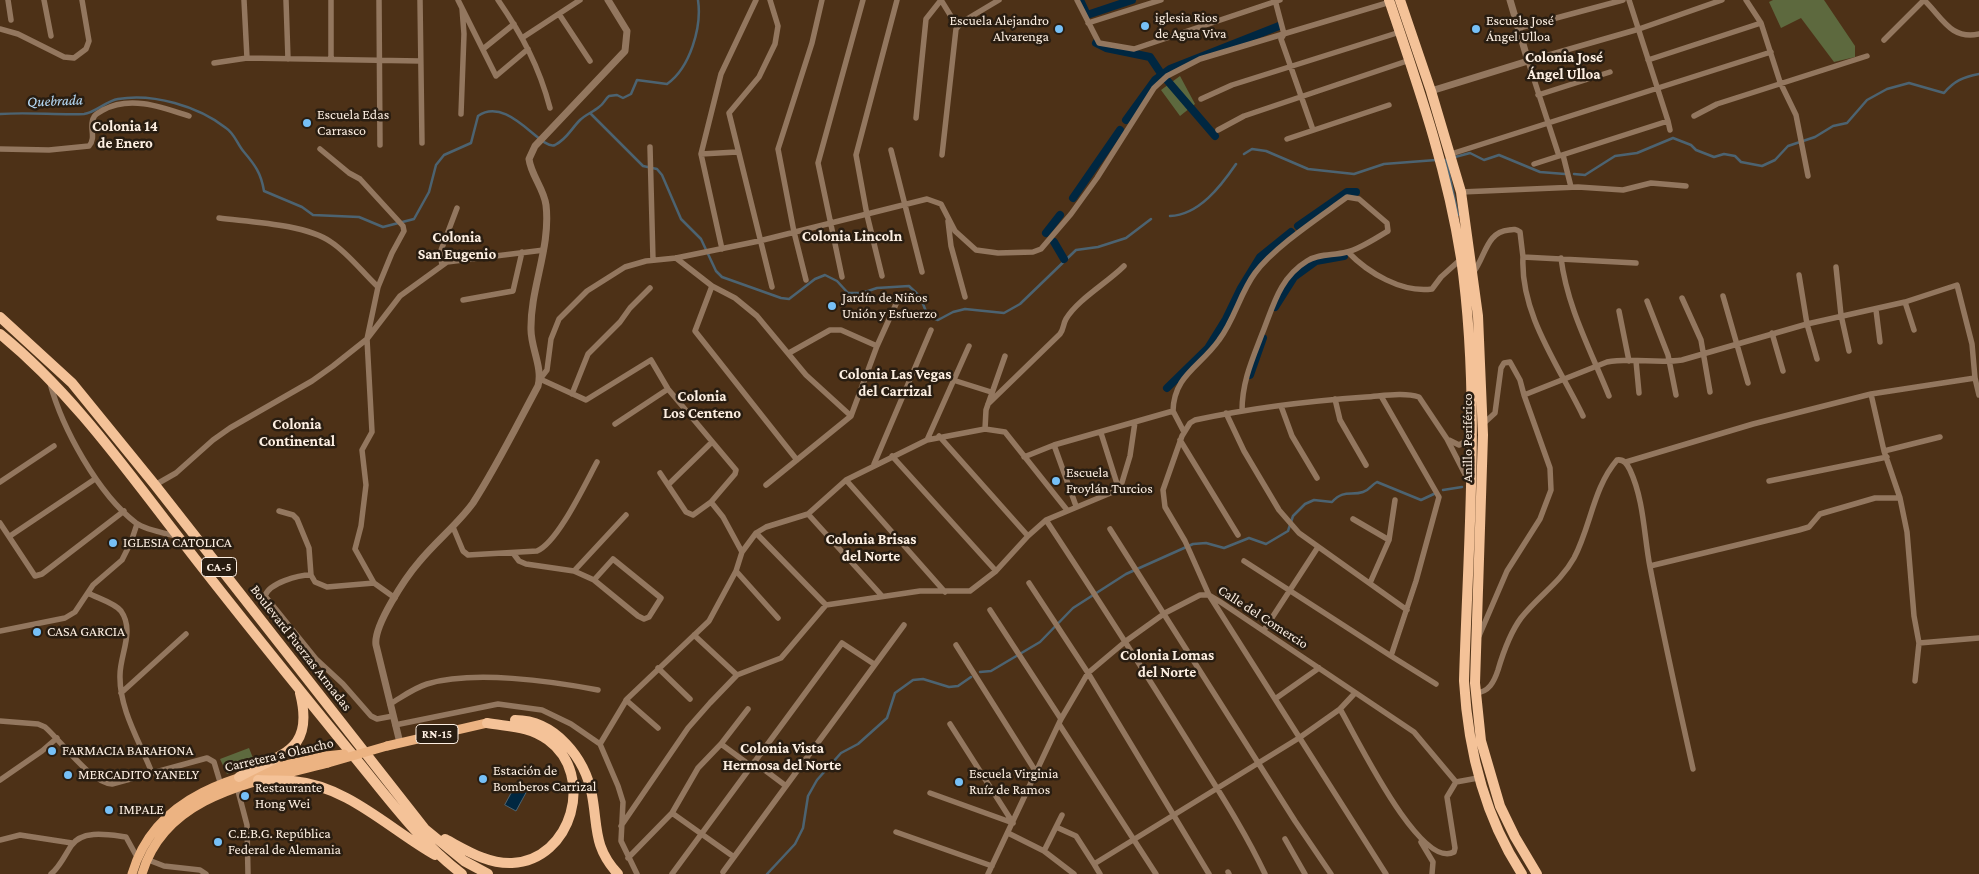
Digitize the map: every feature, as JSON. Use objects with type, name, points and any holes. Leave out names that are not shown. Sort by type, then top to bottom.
[{"type":"highway","name":"Anillo Periférico","points":[[1393,1],[1400,32],[1441,156],[1461,259],[1470,359],[1473,437],[1464,681],[1470,744],[1478,778],[1501,837],[1522,874]]},
{"type":"highway","name":"Anillo Periférico","points":[[1393,1],[1431,91],[1461,192],[1474,273],[1481,360],[1483,424],[1476,645],[1476,693],[1481,741],[1490,775],[1515,837],[1537,874]]},
{"type":"highway","name":"Boulevard Fuerzas Armadas","points":[[0,317],[72,383],[155,485],[425,829],[464,861],[488,874]]},
{"type":"highway","name":"Boulevard Fuerzas Armadas","points":[[0,334],[49,376],[120,460],[178,537],[399,810],[442,859],[462,874]]},
{"type":"highway","points":[[238,782],[277,758],[297,742],[302,735],[305,718],[300,690]]},
{"type":"highway","points":[[487,723],[497,720],[531,722],[553,732],[571,749],[589,785],[596,835],[600,848],[618,874]]},
{"type":"highway","points":[[425,829],[484,858],[513,863],[541,855],[556,842],[567,827],[573,804],[574,786],[567,762],[559,750],[531,730],[487,723]]},
{"type":"highway","points":[[258,780],[293,781],[335,792],[442,859]]},
{"type":"main road","name":"Carretera a Olancho","points":[[142,874],[146,859],[171,822],[238,782],[327,759],[487,723]]},
{"type":"main road","name":"Carretera a Olancho","points":[[132,874],[137,858],[155,829],[171,812],[192,797],[220,782],[258,780],[327,759]]},
{"type":"street","points":[[8,0],[11,20]]},
{"type":"street","points":[[44,0],[51,36]]},
{"type":"street","points":[[0,29],[18,34],[64,57],[74,58],[86,49],[89,41],[82,0]]},
{"type":"street","points":[[244,0],[247,58]]},
{"type":"street","points":[[286,0],[288,59]]},
{"type":"street","points":[[331,0],[332,58]]},
{"type":"street","points":[[379,0],[380,145]]},
{"type":"street","points":[[420,0],[422,143]]},
{"type":"street","points":[[498,0],[528,49],[541,76],[550,108]]},
{"type":"street","points":[[522,38],[580,0]]},
{"type":"street","points":[[540,380],[531,334],[531,320],[544,250],[546,206],[529,159],[535,146],[625,51],[627,31],[608,0]]},
{"type":"street","points":[[719,249],[701,154],[721,74],[756,0]]},
{"type":"street","points":[[770,0],[778,26],[775,44],[759,77],[729,111],[737,152],[772,287]]},
{"type":"street","points":[[806,280],[794,232],[778,150],[812,43],[822,0]]},
{"type":"street","points":[[842,276],[818,163],[863,0]]},
{"type":"street","points":[[882,276],[867,216],[856,155],[897,0]]},
{"type":"street","points":[[916,118],[926,19],[941,0],[957,26],[952,52],[942,154]]},
{"type":"street","points":[[957,26],[988,3],[999,0]]},
{"type":"street","points":[[1077,0],[1099,43],[1134,49],[1277,0],[1284,34],[1281,39],[1313,130]]},
{"type":"street","points":[[1088,23],[1161,0]]},
{"type":"street","points":[[1512,0],[1518,28],[1538,95],[1571,187]]},
{"type":"street","points":[[1518,28],[1623,0]]},
{"type":"street","points":[[1629,0],[1670,130]]},
{"type":"street","points":[[1431,91],[1639,28],[1722,0]]},
{"type":"street","points":[[1746,0],[1761,23],[1780,82],[1796,115],[1808,176]]},
{"type":"street","points":[[1884,40],[1924,0],[1955,32],[1963,35],[1979,34]]},
{"type":"street","points":[[400,742],[375,641],[377,631],[395,598],[419,562],[453,527],[473,502],[548,365],[553,332],[569,308],[587,291],[616,272],[653,260],[676,258],[759,241],[927,200],[934,200],[941,204],[948,219],[964,241],[976,250],[998,253],[1033,252],[1041,249],[1098,178],[1127,129],[1161,80],[1200,59],[1393,1]]},
{"type":"street","points":[[460,3],[496,76],[528,49]]},
{"type":"street","points":[[460,3],[464,34],[461,114]]},
{"type":"street","points":[[559,14],[590,61]]},
{"type":"street","points":[[1648,60],[1761,23]]},
{"type":"street","points":[[484,49],[514,24]]},
{"type":"street","points":[[1201,100],[1232,85],[1400,32]]},
{"type":"street","points":[[1451,154],[1771,52]]},
{"type":"street","points":[[1694,116],[1717,104],[1780,82],[1867,56]]},
{"type":"street","points":[[214,63],[247,58],[332,58],[380,62],[420,61]]},
{"type":"street","points":[[1218,130],[1244,116],[1410,60]]},
{"type":"street","points":[[1538,95],[1610,72]]},
{"type":"street","points":[[0,149],[49,150],[88,146],[93,138],[92,120],[95,115],[110,106],[129,103],[158,105],[189,116]]},
{"type":"street","points":[[1287,139],[1389,105]]},
{"type":"street","points":[[1534,164],[1668,121]]},
{"type":"street","points":[[650,147],[653,260]]},
{"type":"street","points":[[320,150],[349,173],[360,179],[396,218],[404,231],[392,253],[378,287],[367,339],[372,432],[362,450],[366,485],[361,526],[355,549],[374,583],[395,598]]},
{"type":"street","points":[[892,150],[904,206],[922,272]]},
{"type":"street","points":[[701,154],[737,152]]},
{"type":"street","points":[[1461,192],[1571,187],[1623,190],[1651,183],[1686,186]]},
{"type":"street","points":[[1184,432],[1173,412],[1175,391],[1186,373],[1203,360],[1219,340],[1232,320],[1246,287],[1256,272],[1268,259],[1347,197],[1351,196],[1359,199],[1389,227],[1383,234],[1348,252],[1323,254],[1308,260],[1294,270],[1280,289],[1248,370],[1242,390],[1242,411]]},
{"type":"street","points":[[442,266],[440,253],[457,208]]},
{"type":"street","points":[[219,218],[286,227],[315,234],[332,242],[378,287]]},
{"type":"street","points":[[948,219],[951,246],[966,297]]},
{"type":"street","points":[[1474,273],[1482,261],[1492,236],[1500,231],[1518,229],[1523,257],[1524,285],[1531,311],[1583,416]]},
{"type":"street","points":[[155,485],[176,473],[213,440],[312,382],[367,339],[400,296],[447,262],[544,250]]},
{"type":"street","points":[[463,300],[513,291],[522,252]]},
{"type":"street","points":[[1348,252],[1356,261],[1395,284],[1424,290],[1432,289],[1436,286],[1441,277],[1461,259]]},
{"type":"street","points":[[1523,257],[1636,263]]},
{"type":"street","points":[[676,258],[712,286],[735,298],[757,316],[806,375],[851,416]]},
{"type":"street","points":[[1561,258],[1570,303],[1610,396]]},
{"type":"street","points":[[988,404],[1060,334],[1066,319],[1082,301],[1110,280],[1124,266]]},
{"type":"street","points":[[1836,267],[1841,315],[1849,351]]},
{"type":"street","points":[[1799,276],[1807,324],[1817,359]]},
{"type":"street","points":[[1524,395],[1564,377],[1619,360],[1669,362],[1841,315],[1876,310],[1957,284],[1972,344],[1975,378],[1979,395]]},
{"type":"street","points":[[712,286],[695,331],[797,460]]},
{"type":"street","points":[[572,394],[588,354],[650,288]]},
{"type":"street","points":[[1723,296],[1748,383]]},
{"type":"street","points":[[1682,298],[1704,353],[1710,392]]},
{"type":"street","points":[[1647,301],[1669,362],[1676,395]]},
{"type":"street","points":[[1905,302],[1914,330]]},
{"type":"street","points":[[766,485],[851,416],[877,346],[896,304]]},
{"type":"street","points":[[1876,310],[1880,342]]},
{"type":"street","points":[[1619,311],[1633,361],[1639,393]]},
{"type":"street","points":[[789,353],[830,330],[841,330],[877,346]]},
{"type":"street","points":[[874,464],[931,330]]},
{"type":"street","points":[[1772,333],[1783,371]]},
{"type":"street","points":[[927,440],[969,346]]},
{"type":"street","points":[[985,429],[991,392],[1005,356]]},
{"type":"street","points":[[540,380],[586,400],[651,360],[668,389],[736,470],[735,474],[710,502],[693,515],[686,512],[660,473]]},
{"type":"street","points":[[1476,645],[1506,571],[1540,519],[1552,490],[1550,468],[1514,366],[1510,362],[1504,363],[1501,368],[1495,413],[1483,424]]},
{"type":"street","points":[[49,376],[60,412],[95,479],[137,524],[178,537]]},
{"type":"street","points":[[1476,693],[1482,692],[1491,686],[1514,630],[1522,618],[1549,592],[1573,560],[1581,545],[1595,498],[1616,460],[1626,462],[1753,424],[1872,394],[1975,378]]},
{"type":"street","points":[[953,380],[991,392]]},
{"type":"street","points":[[615,424],[668,389]]},
{"type":"street","points":[[1872,394],[1886,454],[1900,498],[1907,532],[1914,616],[1919,643],[1915,680]]},
{"type":"street","points":[[1386,874],[1209,595],[1185,541],[1165,507],[1163,490],[1180,440],[1190,423],[1195,420],[1226,413],[1335,399],[1414,395],[1420,397],[1448,439],[1472,486]]},
{"type":"street","points":[[1381,396],[1439,497],[1407,610],[1391,656]]},
{"type":"street","points":[[1335,399],[1340,420],[1366,466]]},
{"type":"street","points":[[1281,406],[1292,436],[1317,478]]},
{"type":"street","points":[[1024,457],[1054,445],[1173,412]]},
{"type":"street","points":[[1226,413],[1244,451],[1284,517],[1292,526],[1318,547],[1407,610]]},
{"type":"street","points":[[1119,490],[1130,456],[1135,422]]},
{"type":"street","points":[[600,744],[626,700],[709,621],[736,571],[742,552],[756,533],[766,527],[808,514],[846,480],[874,464],[939,436],[985,429],[1005,432],[1067,510]]},
{"type":"street","points":[[1102,433],[1119,490]]},
{"type":"street","points":[[939,436],[1028,536]]},
{"type":"street","points":[[1448,439],[1459,445],[1473,437]]},
{"type":"street","points":[[1769,481],[1886,454],[1940,437]]},
{"type":"street","points":[[1180,440],[1238,535]]},
{"type":"street","points":[[669,484],[712,442]]},
{"type":"street","points":[[1054,445],[1076,506]]},
{"type":"street","points":[[0,482],[54,446]]},
{"type":"street","points":[[892,456],[996,571]]},
{"type":"street","points":[[453,527],[463,551],[468,555],[537,551],[552,541],[597,462]]},
{"type":"street","points":[[1626,462],[1631,470],[1640,506],[1650,566],[1692,769]]},
{"type":"street","points":[[10,536],[95,479]]},
{"type":"street","points":[[846,480],[945,592]]},
{"type":"street","points":[[621,826],[688,728],[737,675],[781,658],[826,605],[920,591],[970,591],[996,571],[1028,536],[1046,520],[1076,506],[1119,490]]},
{"type":"street","points":[[1650,566],[1809,527],[1820,514],[1875,498],[1900,498]]},
{"type":"street","points":[[1370,583],[1389,540],[1395,500]]},
{"type":"street","points":[[710,502],[723,517],[742,552]]},
{"type":"street","points":[[0,523],[35,576],[42,574],[124,511]]},
{"type":"street","points":[[279,511],[293,515],[297,519],[309,548],[311,575],[315,582],[327,587],[374,583]]},
{"type":"street","points":[[808,514],[882,596]]},
{"type":"street","points":[[574,571],[626,515]]},
{"type":"street","points":[[1353,519],[1389,540]]},
{"type":"street","points":[[1046,520],[1126,641],[1217,789],[1265,874]]},
{"type":"street","points":[[0,631],[65,618],[78,609],[101,577],[122,560],[137,524]]},
{"type":"street","points":[[1110,529],[1332,874]]},
{"type":"street","points":[[756,533],[826,605]]},
{"type":"street","points":[[1264,630],[1318,547]]},
{"type":"street","points":[[513,553],[519,561],[526,564],[574,571],[594,580],[644,619],[648,617],[661,598],[613,559],[594,580]]},
{"type":"street","points":[[1244,561],[1436,684]]},
{"type":"street","points":[[736,571],[778,618]]},
{"type":"street","points":[[311,575],[296,575],[267,591],[265,596],[316,659],[344,684],[370,716],[377,720],[393,716]]},
{"type":"street","points":[[1029,583],[1088,672],[1209,874]]},
{"type":"street","points":[[88,593],[121,610],[125,620],[128,634],[120,674],[121,693],[152,773]]},
{"type":"street","name":"Calle del Comercio","points":[[988,874],[1060,722],[1088,672],[1165,613],[1200,596],[1209,595],[1414,732],[1456,782]]},
{"type":"street","points":[[990,610],[1156,874]]},
{"type":"street","points":[[724,872],[904,625]]},
{"type":"street","points":[[121,693],[186,634]]},
{"type":"street","points":[[694,634],[737,675]]},
{"type":"street","points":[[1919,643],[1979,638]]},
{"type":"street","points":[[672,874],[842,643],[874,664]]},
{"type":"street","points":[[956,645],[1036,772]]},
{"type":"street","points":[[658,668],[690,698]]},
{"type":"street","points":[[1275,699],[1319,668]]},
{"type":"street","points":[[390,704],[427,684],[460,679],[555,682],[598,690]]},
{"type":"street","points":[[1094,864],[1299,738],[1340,709],[1355,693]]},
{"type":"street","points":[[626,700],[658,728]]},
{"type":"street","points":[[395,725],[485,705],[511,704],[542,710],[557,716],[600,744],[621,795],[621,841],[637,874]]},
{"type":"street","points":[[628,858],[672,813],[698,768],[721,744],[748,709]]},
{"type":"street","points":[[1340,709],[1398,811],[1433,862],[1432,874]]},
{"type":"street","points":[[0,721],[38,724],[45,727],[89,771],[106,784],[206,758],[214,762],[220,782]]},
{"type":"street","points":[[950,724],[1013,823]]},
{"type":"street","points":[[0,780],[58,738]]},
{"type":"street","points":[[721,744],[786,786]]},
{"type":"street","points":[[1419,839],[1441,855],[1448,856],[1454,852],[1453,831],[1447,797],[1456,782],[1478,778]]},
{"type":"street","points":[[238,782],[247,825],[248,874]]},
{"type":"street","points":[[930,794],[1013,823]]},
{"type":"street","points":[[672,813],[734,858]]},
{"type":"street","points":[[1044,851],[1062,815]]},
{"type":"street","points":[[1056,827],[1076,836],[1100,874]]},
{"type":"street","points":[[896,832],[992,866]]},
{"type":"street","points":[[1008,833],[1044,851],[1074,874]]},
{"type":"street","points":[[0,840],[20,835],[72,843],[91,834],[126,836],[137,858]]},
{"type":"street","points":[[1285,840],[1305,874]]},
{"type":"street","points":[[51,874],[68,852],[72,843]]},
{"type":"street","points":[[146,859],[164,866],[200,870],[206,874]]},
{"type":"green space","points":[[1773,0],[1824,0],[1855,46],[1855,57],[1834,62],[1801,18],[1781,28],[1769,2]]},
{"type":"green space","points":[[1180,76],[1195,104],[1180,116],[1161,90]]},
{"type":"green space","points":[[249,748],[255,763],[227,774],[220,759]]},
{"type":"water","points":[[517,783],[528,789],[516,811],[505,805]]},
{"type":"waterway","name":"Quebrada","points":[[0,114],[84,114],[92,112],[114,100],[132,98],[146,98],[175,103],[202,113],[229,130],[257,170],[264,191],[302,207],[313,215],[359,217],[383,227],[414,219],[429,192],[436,165],[444,155],[471,143],[478,116],[489,111],[501,113],[512,118],[549,145],[555,145],[566,137],[580,120],[601,106],[609,96],[617,95],[623,98],[631,94],[637,80],[667,84],[682,68],[693,46],[698,22],[698,0]]},
{"type":"waterway","points":[[1080,0],[1087,15],[1132,0]]},
{"type":"waterway","points":[[1126,120],[1155,80],[1170,69],[1279,26]]},
{"type":"waterway","points":[[1096,43],[1106,48],[1150,57],[1162,75]]},
{"type":"waterway","points":[[1574,174],[1585,175],[1615,156],[1637,153],[1673,138],[1714,157],[1724,154],[1735,156],[1741,162],[1762,166],[1775,160],[1788,146],[1815,137],[1833,126],[1847,123],[1867,100],[1887,89],[1909,83],[1944,93],[1959,80],[1979,74]]},
{"type":"waterway","points":[[1166,79],[1215,136]]},
{"type":"waterway","points":[[590,113],[643,166],[657,169],[662,175],[681,219],[701,239],[716,271],[722,277],[781,298],[789,299],[815,279],[825,275],[837,281],[848,293],[862,293],[877,288],[909,286],[920,297],[928,314],[938,320],[953,312],[965,309],[1004,313],[1020,304],[1076,250],[1098,247],[1126,238],[1151,219]]},
{"type":"waterway","points":[[1073,198],[1120,130]]},
{"type":"waterway","points":[[1244,154],[1252,149],[1266,151],[1308,169],[1354,174],[1384,164],[1436,160]]},
{"type":"waterway","points":[[1455,157],[1470,153],[1484,160],[1499,155],[1540,172],[1565,174]]},
{"type":"waterway","points":[[1443,160],[1446,160],[1458,215]]},
{"type":"waterway","points":[[1170,216],[1190,211],[1200,205],[1216,190],[1236,164]]},
{"type":"waterway","points":[[1298,226],[1347,192],[1356,192]]},
{"type":"waterway","points":[[1046,233],[1060,215]]},
{"type":"waterway","points":[[1167,388],[1208,348],[1260,257],[1291,232]]},
{"type":"waterway","points":[[1054,242],[1064,259]]},
{"type":"waterway","points":[[1275,307],[1294,277],[1316,261],[1344,256]]},
{"type":"waterway","points":[[1250,375],[1263,338]]},
{"type":"waterway","points":[[980,672],[991,671],[1040,642],[1073,608],[1126,574],[1193,544],[1206,543],[1224,548],[1249,538],[1266,544],[1288,531],[1293,516],[1305,504],[1314,500],[1332,502],[1344,494],[1365,491],[1377,482],[1421,500],[1436,493]]},
{"type":"waterway","points":[[1443,490],[1462,487]]},
{"type":"waterway","points":[[767,874],[795,844],[803,828],[808,796],[817,780],[841,753],[858,744],[887,718],[895,693],[913,680],[923,679],[949,687],[958,686],[971,677]]},
{"type":"place","name":"iglesia Rios de Agua Viva","points":[[1145,26]]},
{"type":"place","name":"Escuela Alejandro Alvarenga","points":[[1059,29]]},
{"type":"place","name":"Escuela José Ángel Ulloa","points":[[1476,29]]},
{"type":"place","name":"Escuela Edas Carrasco","points":[[307,123]]},
{"type":"place","name":"Jardín de Niños Unión y Esfuerzo","points":[[832,306]]},
{"type":"place","name":"Escuela Froylán Turcios","points":[[1056,481]]},
{"type":"place","name":"IGLESIA CATOLICA","points":[[113,543]]},
{"type":"place","name":"CASA GARCIA","points":[[37,632]]},
{"type":"place","name":"FARMACIA BARAHONA","points":[[52,751]]},
{"type":"place","name":"MERCADITO YANELY","points":[[68,775]]},
{"type":"place","name":"Estación de Bomberos Carrizal","points":[[483,779]]},
{"type":"place","name":"Escuela Virginia Ruíz de Ramos","points":[[959,782]]},
{"type":"place","name":"Restaurante Hong Wei","points":[[245,796]]},
{"type":"place","name":"IMPALE","points":[[109,810]]},
{"type":"place","name":"C.E.B.G. República Federal de Alemania","points":[[218,842]]},
{"type":"district","name":"Colonia José Ángel Ulloa","points":[[1564,66]]},
{"type":"district","name":"Colonia 14 de Enero","points":[[125,134]]},
{"type":"district","name":"Colonia Lincoln","points":[[852,236]]},
{"type":"district","name":"Colonia San Eugenio","points":[[457,246]]},
{"type":"district","name":"Colonia Las Vegas del Carrizal","points":[[895,382]]},
{"type":"district","name":"Colonia Los Centeno","points":[[702,404]]},
{"type":"district","name":"Colonia Continental","points":[[297,432]]},
{"type":"district","name":"Colonia Brisas del Norte","points":[[871,548]]},
{"type":"district","name":"Colonia Lomas del Norte","points":[[1167,664]]},
{"type":"district","name":"Colonia Vista Hermosa del Norte","points":[[782,756]]}]
